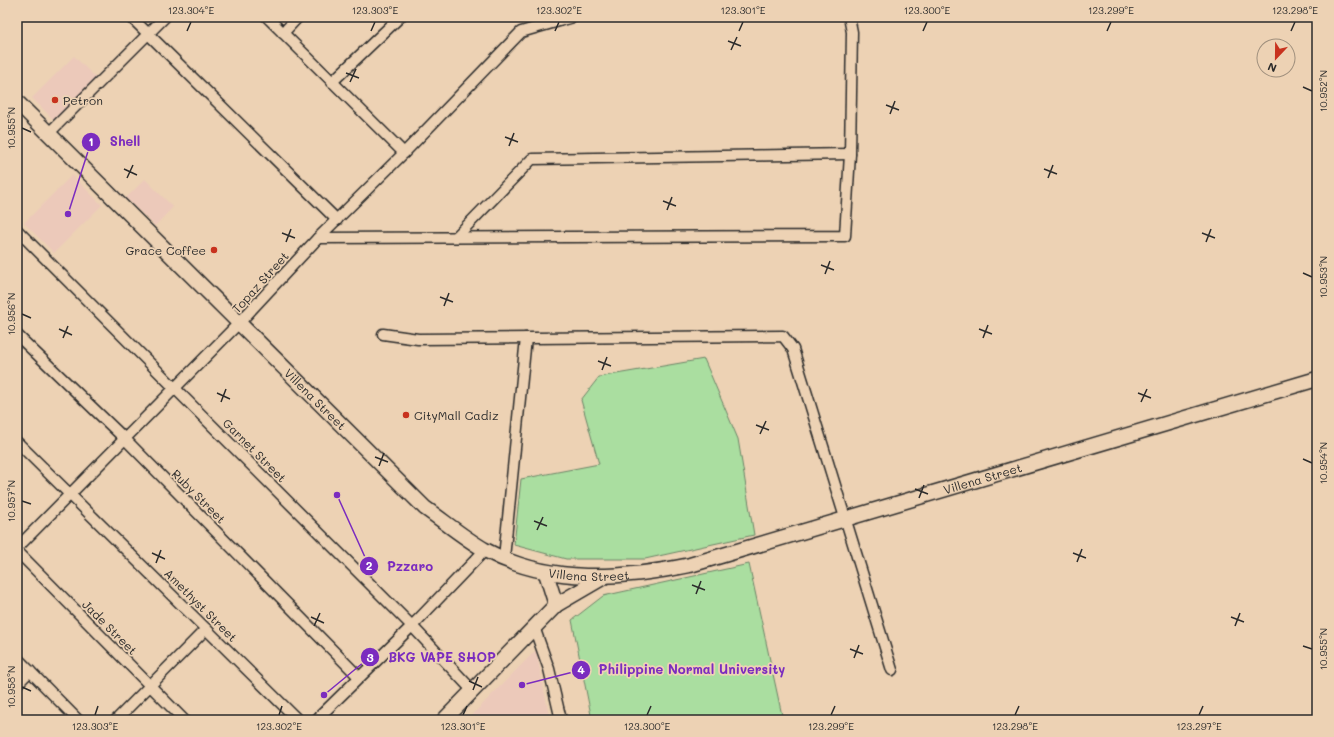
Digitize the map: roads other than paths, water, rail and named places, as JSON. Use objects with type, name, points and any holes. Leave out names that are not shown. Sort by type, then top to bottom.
[{"type":"main road","name":"Villena Street","points":[[17,102],[425,508],[485,550],[546,573],[604,578],[648,574],[690,565],[1317,379]]},
{"type":"main road","points":[[546,573],[556,605]]},
{"type":"main road","points":[[444,720],[556,605],[604,578]]},
{"type":"street","points":[[130,17],[337,220]]},
{"type":"street","points":[[49,133],[164,17]]},
{"type":"street","points":[[267,17],[404,153]]},
{"type":"street","points":[[283,33],[298,17]]},
{"type":"street","points":[[332,82],[400,17]]},
{"type":"street","name":"Topaz Street","points":[[17,550],[239,323],[318,238],[404,153],[521,32],[573,17]]},
{"type":"street","points":[[318,238],[845,236],[850,154],[852,32],[850,17]]},
{"type":"street","points":[[456,238],[532,159],[850,154]]},
{"type":"street","name":"Garnet Street","points":[[17,230],[412,626],[473,691]]},
{"type":"street","points":[[383,334],[418,339],[783,336],[793,349],[844,520],[892,670]]},
{"type":"street","name":"Ruby Street","points":[[17,335],[125,440],[359,677]]},
{"type":"street","points":[[504,558],[526,338]]},
{"type":"street","name":"Amethyst Street","points":[[17,442],[298,720]]},
{"type":"street","name":"Jade Street","points":[[17,550],[184,720]]},
{"type":"street","points":[[316,720],[412,626],[485,550]]},
{"type":"street","points":[[534,627],[549,669],[561,720]]},
{"type":"street","points":[[116,720],[206,629]]},
{"type":"street","points":[[17,658],[78,720]]},
{"type":"street","points":[[17,684],[30,671]]},
{"type":"place","name":"Petron","points":[[55,100]]},
{"type":"place","name":"Shell","points":[[68,214]]},
{"type":"place","name":"Grace Coffee","points":[[214,250]]},
{"type":"place","name":"CityMall Cadiz","points":[[406,415]]},
{"type":"place","name":"Pzzaro","points":[[337,495]]},
{"type":"place","name":"Philippine Normal University","points":[[522,685]]},
{"type":"place","name":"BKG VAPE SHOP","points":[[324,695]]}]
